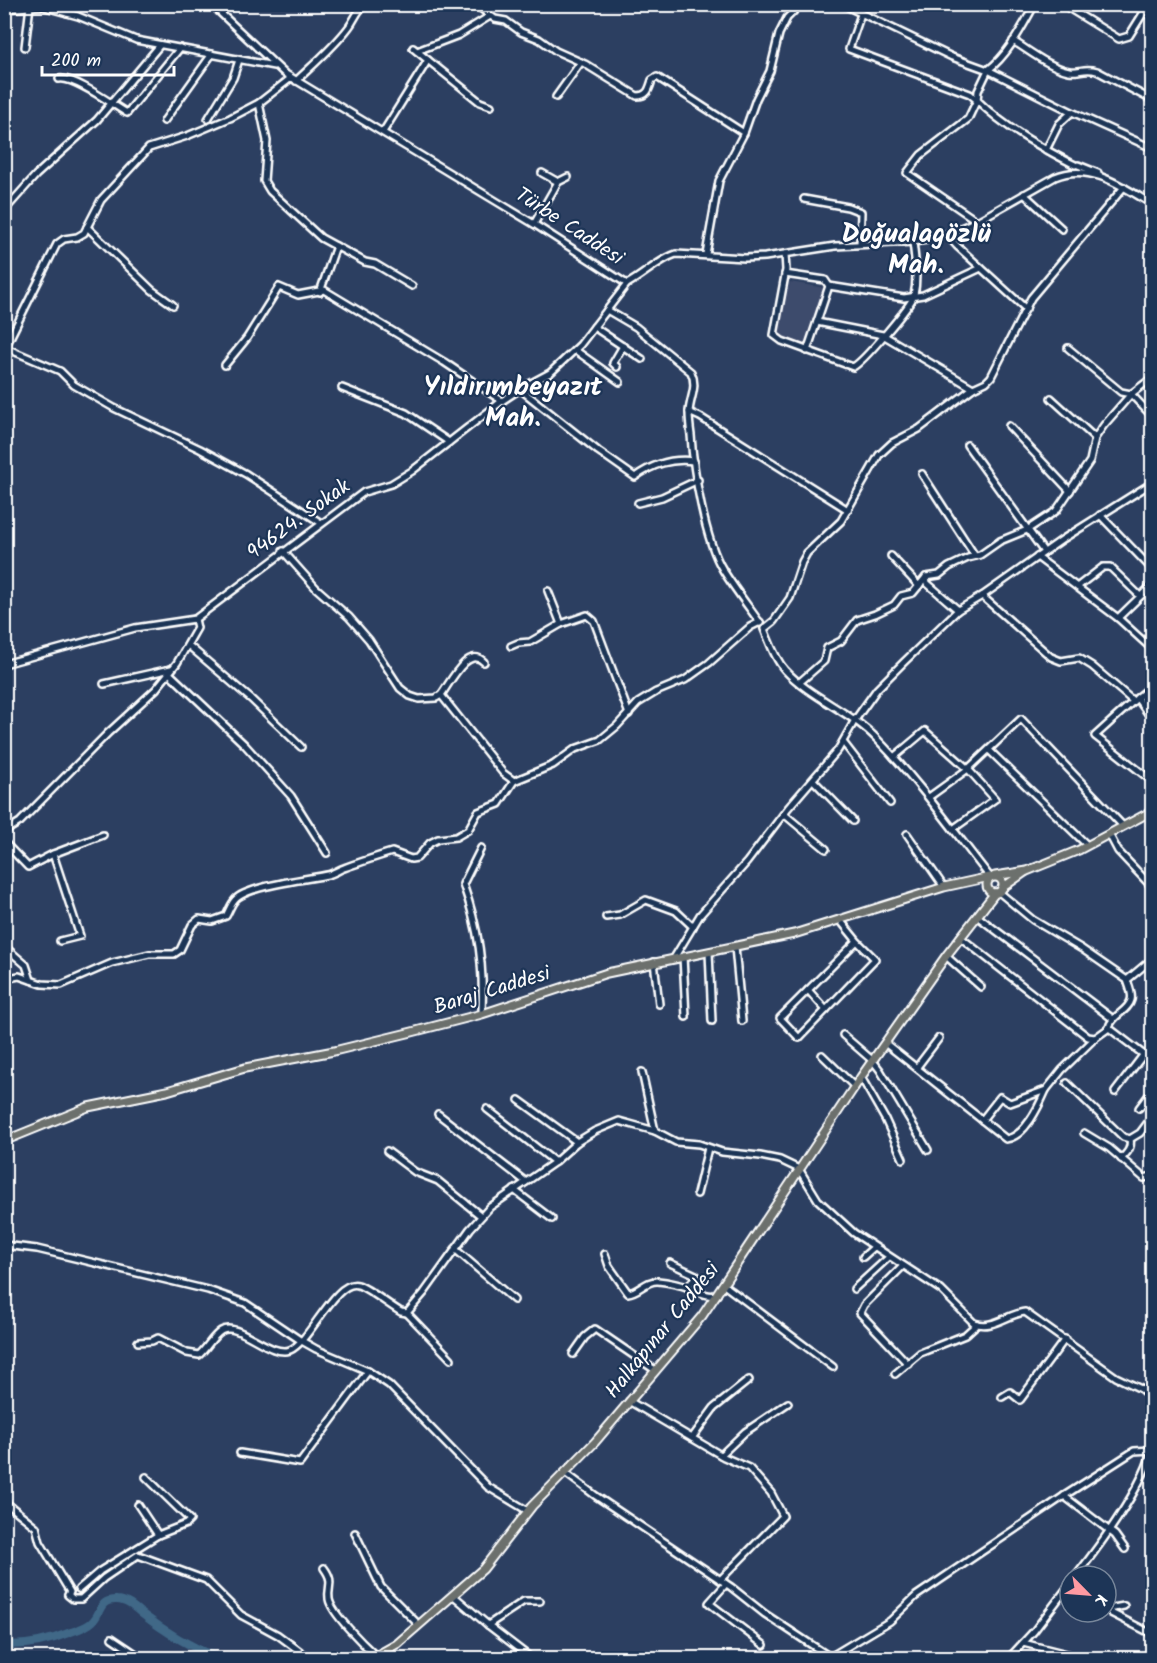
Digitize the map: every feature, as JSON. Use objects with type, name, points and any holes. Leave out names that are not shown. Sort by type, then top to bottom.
[{"type":"main road","points":[[1027,871],[1087,845],[1151,813]]},
{"type":"main road","name":"Baraj Caddesi","points":[[4,1140],[88,1107],[166,1091],[245,1068],[343,1049],[482,1014],[606,973],[794,934],[944,887],[1027,871]]},
{"type":"main road","name":"Halkapınar Caddesi","points":[[374,1657],[397,1644],[490,1562],[528,1511],[590,1447],[702,1316],[861,1077],[946,956],[999,891],[1027,871]]},
{"type":"main road","points":[[992,877],[1002,881],[999,891],[988,890],[986,886],[992,877]]},
{"type":"street","points":[[67,13],[71,4]]},
{"type":"street","name":"Türbe Caddesi","points":[[211,4],[276,67],[534,224],[627,284],[672,255],[680,253],[745,258],[835,246],[913,242],[947,235],[1060,175],[1077,173],[1107,178],[1152,204]]},
{"type":"street","points":[[321,523],[237,469],[114,408],[74,385],[60,371],[5,349],[52,251],[60,241],[80,236],[101,200],[149,148],[222,122],[259,103],[323,56],[350,26],[358,11],[365,4]]},
{"type":"street","points":[[475,4],[495,19],[506,21],[521,32],[539,39],[556,51],[580,62],[637,96],[643,96],[648,92],[652,80],[657,77],[744,133]]},
{"type":"street","points":[[706,254],[719,181],[744,133],[770,71],[778,34],[787,18],[801,4]]},
{"type":"street","points":[[842,4],[951,57],[988,70],[1072,112],[1152,148]]},
{"type":"street","points":[[977,221],[907,172],[921,154],[968,119],[988,70],[1000,59],[1013,41],[1035,4]]},
{"type":"street","points":[[1062,4],[1119,39],[1130,36],[1149,4]]},
{"type":"street","points":[[25,47],[30,6]]},
{"type":"street","points":[[4,9],[42,6],[67,13],[130,38],[276,67]]},
{"type":"street","points":[[861,14],[849,49],[970,94],[992,115],[1046,150],[1107,178]]},
{"type":"street","points":[[490,16],[459,35],[415,50],[480,102],[491,106]]},
{"type":"street","points":[[1013,41],[1042,59],[1068,71],[1088,68],[1097,71],[1152,100]]},
{"type":"street","points":[[4,211],[31,181],[83,133],[160,45]]},
{"type":"street","points":[[59,79],[67,79],[112,102],[125,112],[129,112],[180,48]]},
{"type":"street","points":[[164,121],[212,54]]},
{"type":"street","points":[[208,118],[233,78],[239,60]]},
{"type":"street","points":[[383,132],[428,60]]},
{"type":"street","points":[[556,97],[580,62]]},
{"type":"street","points":[[259,103],[267,141],[264,181],[270,191],[321,238],[365,262],[375,264],[412,286]]},
{"type":"street","points":[[1046,150],[1059,124],[1072,112]]},
{"type":"street","points":[[1075,165],[1073,171],[1077,173]]},
{"type":"street","points":[[1060,175],[1075,165]]},
{"type":"street","points":[[542,173],[558,182]]},
{"type":"street","points":[[534,224],[558,182],[568,177]]},
{"type":"street","points":[[764,629],[774,621],[790,598],[807,553],[841,522],[879,455],[892,443],[919,429],[973,388],[986,382],[995,372],[1031,298],[1124,187]]},
{"type":"street","points":[[1024,194],[1062,229]]},
{"type":"street","points":[[804,199],[848,207],[861,212],[860,244]]},
{"type":"street","points":[[87,227],[152,290],[173,305]]},
{"type":"street","points":[[947,235],[1026,309]]},
{"type":"street","points":[[785,254],[785,274],[774,335],[782,341],[853,367],[914,297],[916,270],[913,242]]},
{"type":"street","points":[[320,292],[336,246]]},
{"type":"street","points":[[785,274],[825,280],[829,286],[904,298],[923,295],[981,268]]},
{"type":"street","name":"94624. Sokak","points":[[4,664],[135,628],[195,619],[364,492],[391,484],[412,471],[502,401],[550,374],[575,350],[627,284]]},
{"type":"street","points":[[807,351],[829,286]]},
{"type":"street","points":[[225,365],[247,338],[279,287],[298,295],[324,290],[444,362],[502,401]]},
{"type":"street","points":[[608,310],[636,327],[691,372],[695,381],[689,412],[694,461],[713,551],[722,570],[764,629],[775,654],[785,669],[855,720],[894,757],[929,797],[992,877]]},
{"type":"street","points":[[817,322],[883,335],[973,388]]},
{"type":"street","points":[[594,327],[642,359]]},
{"type":"street","points":[[617,367],[613,363],[623,346]]},
{"type":"street","points":[[1068,348],[1121,392],[1131,394],[1152,416]]},
{"type":"street","points":[[575,350],[620,382]]},
{"type":"street","points":[[800,682],[824,661],[827,648],[841,642],[857,620],[875,615],[894,605],[901,596],[913,593],[926,577],[939,574],[949,567],[980,555],[1000,541],[1027,530],[1056,511],[1090,461],[1095,438],[1131,394],[1152,378]]},
{"type":"street","points":[[342,388],[406,413],[448,441]]},
{"type":"street","points":[[520,389],[598,452],[634,477],[663,462],[678,459],[694,461]]},
{"type":"street","points":[[1051,398],[1095,438]]},
{"type":"street","points":[[689,412],[848,510]]},
{"type":"street","points":[[1009,426],[1070,491]]},
{"type":"street","points":[[967,445],[1044,552]]},
{"type":"street","points":[[922,474],[975,556]]},
{"type":"street","points":[[638,503],[662,497],[698,480]]},
{"type":"street","points":[[674,958],[693,927],[843,742],[877,689],[958,610],[1152,483]]},
{"type":"street","points":[[1100,515],[1152,570]]},
{"type":"street","points":[[283,551],[316,588],[349,617],[369,640],[400,688],[410,696],[419,699],[436,698],[441,695],[466,660],[474,656],[480,657],[484,662]]},
{"type":"street","points":[[891,555],[919,586]]},
{"type":"street","points":[[1037,557],[1118,618],[1152,649]]},
{"type":"street","points":[[1077,587],[1103,567],[1110,567],[1140,596]]},
{"type":"street","points":[[926,577],[927,583],[958,610]]},
{"type":"street","points":[[1118,618],[1152,585]]},
{"type":"street","points":[[548,591],[561,624]]},
{"type":"street","points":[[982,596],[1051,657],[1061,661],[1079,658],[1135,699],[1152,719]]},
{"type":"street","points":[[510,646],[530,642],[561,624],[586,615],[594,621],[629,714]]},
{"type":"street","points":[[4,832],[20,822],[108,733],[156,689],[188,645],[197,628],[195,619]]},
{"type":"street","points":[[4,979],[19,976],[42,984],[61,985],[112,963],[149,954],[174,954],[180,950],[192,925],[199,919],[212,921],[226,916],[236,898],[282,882],[288,883],[330,874],[392,852],[402,858],[411,860],[417,858],[430,843],[438,839],[456,837],[468,830],[478,812],[499,804],[514,782],[553,765],[575,749],[600,740],[617,726],[638,703],[656,692],[685,680],[759,622]]},
{"type":"street","points":[[188,645],[301,747]]},
{"type":"street","points":[[104,684],[171,671]]},
{"type":"street","points":[[171,671],[245,745],[291,796],[327,853]]},
{"type":"street","points":[[1152,686],[1095,736],[1152,781]]},
{"type":"street","points":[[441,695],[503,773],[514,782]]},
{"type":"street","points":[[929,797],[968,769],[1021,719],[1123,826]]},
{"type":"street","points":[[894,757],[925,732],[968,769],[995,799],[953,829]]},
{"type":"street","points":[[843,742],[890,803]]},
{"type":"street","points":[[989,750],[1087,845]]},
{"type":"street","points":[[813,780],[854,821]]},
{"type":"street","points":[[784,814],[826,849]]},
{"type":"street","points":[[907,834],[944,887]]},
{"type":"street","points":[[1109,834],[1118,851],[1152,887]]},
{"type":"street","points":[[4,842],[28,867],[53,854],[103,835]]},
{"type":"street","points":[[481,848],[463,884],[474,915],[482,956],[482,1014]]},
{"type":"street","points":[[53,854],[80,936],[60,941]]},
{"type":"street","points":[[885,1043],[1006,1139],[1011,1139],[1034,1117],[1046,1090],[1062,1070],[1095,1038],[1109,1028],[1110,1022],[1130,1004],[1132,999],[1128,980],[1033,920],[999,891]]},
{"type":"street","points":[[606,917],[620,915],[646,900],[676,911],[693,927]]},
{"type":"street","points":[[977,916],[1113,1019]]},
{"type":"street","points":[[840,920],[875,959],[799,1038],[780,1018],[857,941]]},
{"type":"street","points":[[960,937],[1088,1037],[1095,1038]]},
{"type":"street","points":[[4,946],[26,964],[31,980]]},
{"type":"street","points":[[735,947],[742,1021]]},
{"type":"street","points":[[709,952],[712,1021]]},
{"type":"street","points":[[683,956],[686,1017]]},
{"type":"street","points":[[946,956],[981,987]]},
{"type":"street","points":[[1128,980],[1152,958]]},
{"type":"street","points":[[654,962],[659,1004]]},
{"type":"street","points":[[808,990],[826,1010]]},
{"type":"street","points":[[1109,1028],[1152,1061]]},
{"type":"street","points":[[843,1035],[873,1061],[928,1150]]},
{"type":"street","points":[[917,1067],[939,1038]]},
{"type":"street","points":[[1115,1092],[1144,1054]]},
{"type":"street","points":[[822,1055],[855,1087]]},
{"type":"street","points":[[642,1072],[655,1131]]},
{"type":"street","points":[[861,1077],[885,1119],[903,1159]]},
{"type":"street","points":[[1066,1083],[1124,1137],[1130,1139],[1140,1133],[1152,1117]]},
{"type":"street","points":[[982,1120],[1000,1097],[1010,1103],[1046,1090]]},
{"type":"street","points":[[1138,1108],[1152,1091]]},
{"type":"street","points":[[519,1100],[577,1142]]},
{"type":"street","points":[[487,1109],[555,1162]]},
{"type":"street","points":[[438,1114],[526,1182]]},
{"type":"street","points":[[407,1313],[490,1207],[555,1162],[577,1142],[619,1121],[655,1131],[676,1142],[699,1144],[708,1148],[780,1160],[799,1169],[818,1200],[854,1233],[941,1290],[977,1324],[981,1326],[992,1324],[1025,1312],[1116,1377],[1141,1389],[1152,1399]]},
{"type":"street","points":[[1084,1133],[1109,1148],[1144,1178],[1152,1176]]},
{"type":"street","points":[[1122,1159],[1129,1151],[1130,1139]]},
{"type":"street","points":[[697,1194],[708,1148]]},
{"type":"street","points":[[387,1151],[415,1172],[438,1181],[481,1216]]},
{"type":"street","points":[[514,1190],[552,1219]]},
{"type":"street","points":[[4,1245],[37,1249],[208,1290],[245,1303],[300,1340],[368,1371],[389,1385],[488,1487],[528,1511]]},
{"type":"street","points":[[863,1257],[874,1247]]},
{"type":"street","points":[[455,1249],[514,1300]]},
{"type":"street","points":[[605,1254],[609,1266],[628,1293],[655,1281],[688,1288],[708,1296],[717,1295]]},
{"type":"street","points":[[854,1289],[889,1257]]},
{"type":"street","points":[[670,1263],[696,1275],[688,1288]]},
{"type":"street","points":[[903,1266],[864,1305],[860,1313],[908,1364]]},
{"type":"street","points":[[138,1342],[158,1338],[187,1353],[199,1355],[224,1329],[236,1331],[270,1347],[291,1350],[315,1324],[338,1293],[348,1285],[357,1284],[401,1312],[407,1313],[451,1359]]},
{"type":"street","points":[[724,1285],[833,1366]]},
{"type":"street","points":[[895,1374],[920,1353],[965,1335],[977,1324]]},
{"type":"street","points":[[573,1354],[585,1337],[595,1329],[655,1370]]},
{"type":"street","points":[[1002,1398],[1010,1392],[1020,1400],[1065,1339]]},
{"type":"street","points":[[240,1453],[300,1463],[368,1371]]},
{"type":"street","points":[[692,1438],[714,1408],[749,1380]]},
{"type":"street","points":[[629,1401],[721,1455],[749,1468],[771,1493],[783,1515],[720,1580]]},
{"type":"street","points":[[721,1455],[745,1432],[788,1403]]},
{"type":"street","points":[[568,1475],[605,1503],[830,1657],[890,1621],[916,1596],[1134,1451],[1152,1450],[1149,1464],[1142,1478],[1085,1564]]},
{"type":"street","points":[[4,1501],[36,1527],[40,1542],[70,1592],[68,1595],[73,1599],[81,1599],[158,1535],[186,1524],[190,1520],[146,1477]]},
{"type":"street","points":[[1064,1496],[1115,1535],[1125,1549]]},
{"type":"street","points":[[138,1504],[158,1535]]},
{"type":"street","points":[[355,1533],[376,1579],[419,1625]]},
{"type":"street","points":[[79,1589],[100,1571],[137,1553],[206,1580],[241,1615],[278,1635],[309,1659]]},
{"type":"street","points":[[324,1568],[328,1573],[331,1587],[329,1598],[333,1610],[374,1657]]},
{"type":"street","points":[[726,1584],[709,1603],[764,1645]]},
{"type":"street","points":[[454,1596],[531,1659]]},
{"type":"street","points":[[1008,1659],[1058,1599]]},
{"type":"street","points":[[488,1626],[524,1601],[540,1601]]},
{"type":"street","points":[[1118,1607],[1124,1606]]},
{"type":"street","points":[[1118,1617],[1152,1634]]},
{"type":"street","points":[[112,1638],[142,1659]]},
{"type":"street","points":[[1023,1643],[1083,1659]]},
{"type":"shaded area","points":[[790,282],[824,288],[806,346],[777,336]]},
{"type":"waterway","points":[[4,1645],[39,1642],[82,1628],[92,1622],[103,1604],[117,1600],[130,1604],[178,1638],[219,1658]]},
{"type":"district","name":"Doğualagözlü Mah.","points":[[916,250]]},
{"type":"district","name":"Yıldırımbeyazıt Mah.","points":[[513,402]]}]
